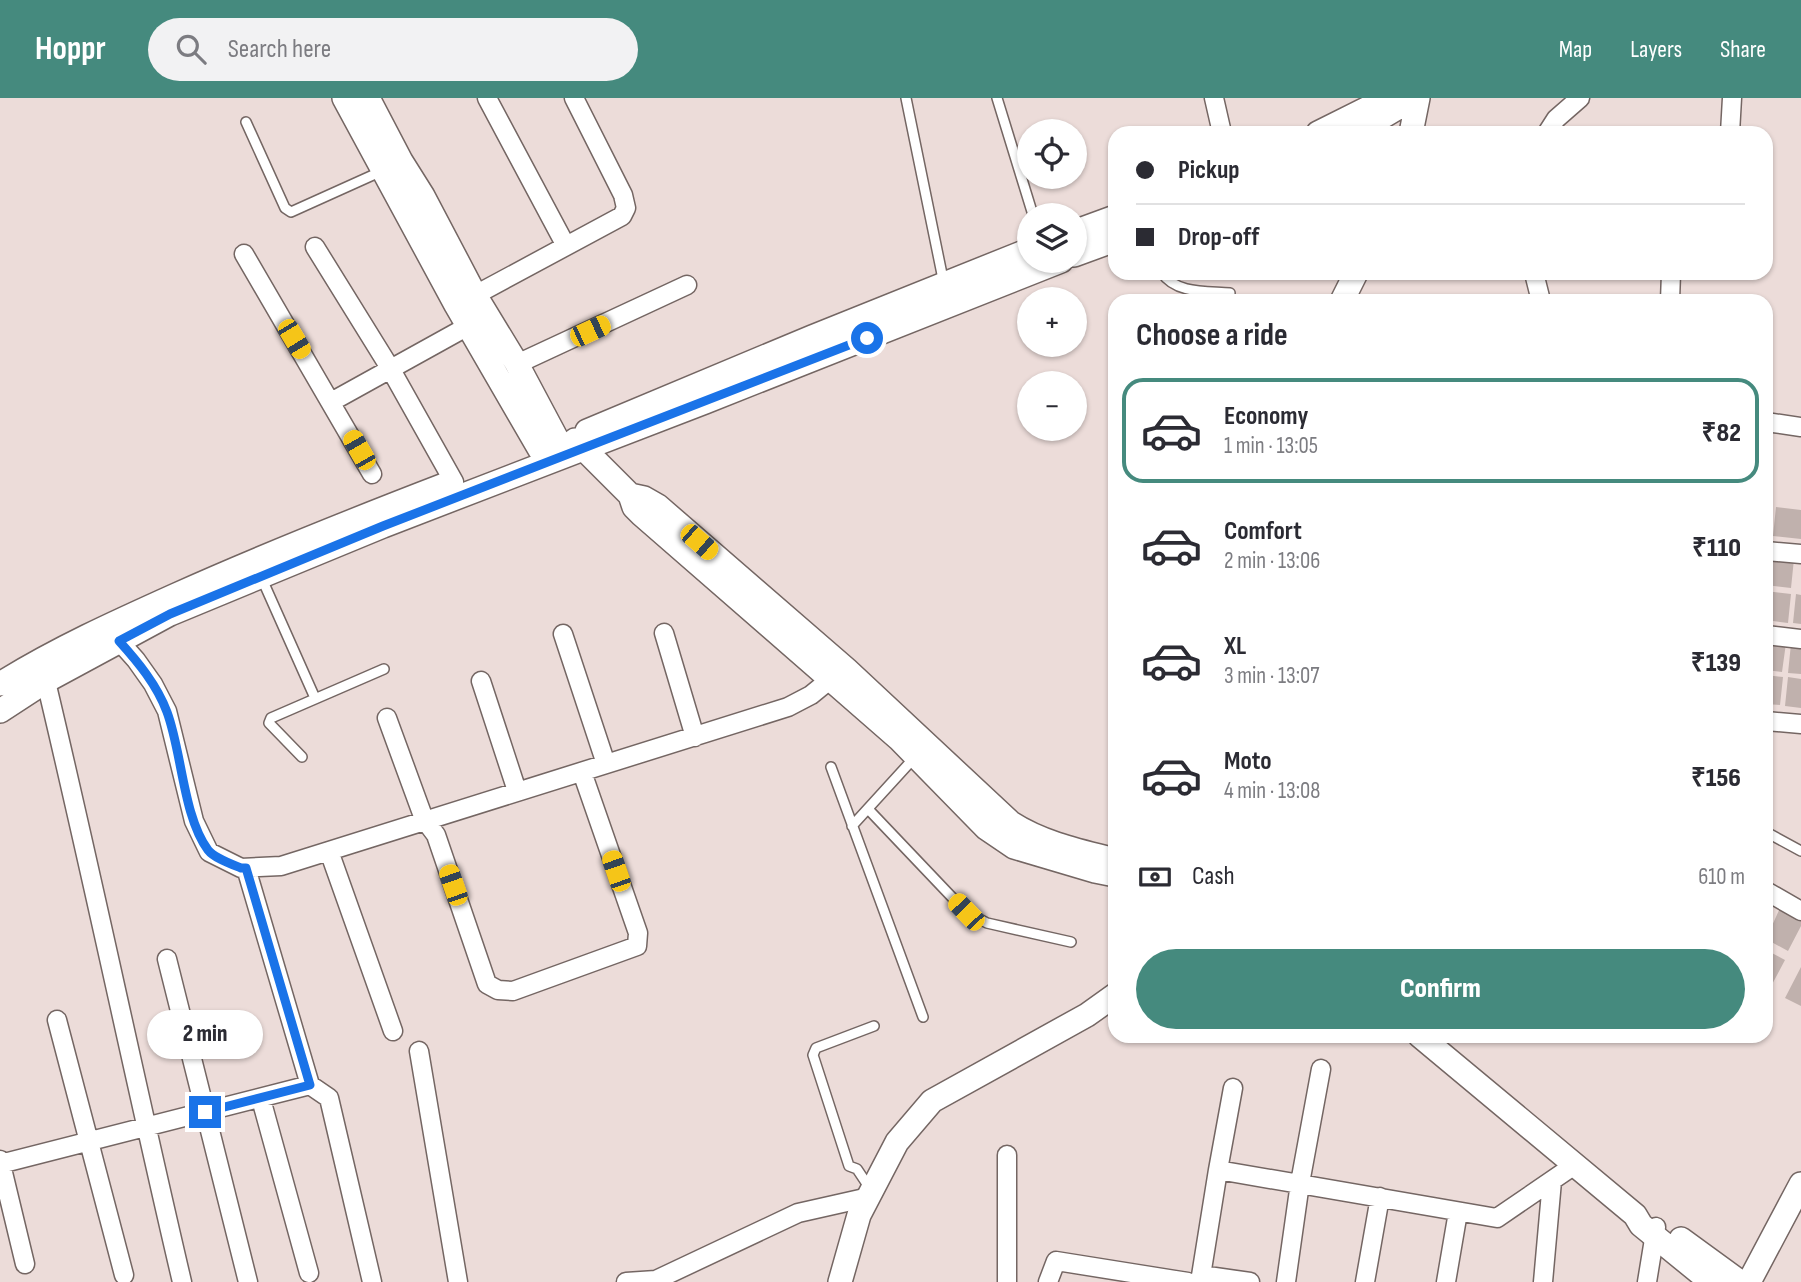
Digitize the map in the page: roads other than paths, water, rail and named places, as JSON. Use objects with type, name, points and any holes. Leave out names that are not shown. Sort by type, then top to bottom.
[{"type":"street","points":[[344,98],[404,207],[466,300],[517,365],[564,445]]},
{"type":"street","points":[[368,98],[466,300],[470,325],[564,445],[630,495],[644,498],[657,506],[837,673],[986,828],[1014,847],[1108,874]]},
{"type":"street","points":[[487,98],[566,246]]},
{"type":"street","points":[[466,300],[622,216],[626,208],[623,195],[574,98]]},
{"type":"street","points":[[1214,98],[1220,126]]},
{"type":"street","points":[[1332,126],[1388,98]]},
{"type":"street","points":[[1367,126],[1416,98]]},
{"type":"street","points":[[1413,126],[1416,98]]},
{"type":"street","points":[[1552,126],[1580,98]]},
{"type":"street","points":[[1730,126],[1732,98]]},
{"type":"street","points":[[1087,227],[1108,220]]},
{"type":"street","points":[[1087,251],[1108,243]]},
{"type":"street","points":[[315,247],[390,368],[454,482]]},
{"type":"street","points":[[244,254],[372,474]]},
{"type":"street","points":[[946,295],[1017,257]]},
{"type":"street","points":[[258,569],[383,526],[812,337],[1017,273]]},
{"type":"street","points":[[517,365],[687,285]]},
{"type":"street","points":[[331,402],[470,325]]},
{"type":"street","points":[[1773,423],[1801,427]]},
{"type":"street","points":[[0,684],[43,670],[113,634],[454,482],[564,445]]},
{"type":"street","points":[[1773,552],[1801,554]]},
{"type":"street","points":[[664,633],[695,737]]},
{"type":"street","points":[[113,634],[147,676],[167,711],[194,821],[209,852],[241,868],[281,866],[424,819],[695,737],[802,701],[837,673]]},
{"type":"street","points":[[564,634],[606,764]]},
{"type":"street","points":[[1773,636],[1801,639]]},
{"type":"street","points":[[0,710],[43,670]]},
{"type":"street","points":[[43,670],[101,912],[182,1282]]},
{"type":"street","points":[[837,673],[911,727],[1011,823],[1025,832],[1051,842],[1108,858]]},
{"type":"street","points":[[481,681],[517,791]]},
{"type":"street","points":[[387,718],[424,819],[436,835],[487,984],[498,990],[513,991],[637,946],[638,933],[582,772]]},
{"type":"street","points":[[1773,721],[1801,724]]},
{"type":"street","points":[[329,851],[393,1031]]},
{"type":"street","points":[[246,868],[310,1085],[329,1098],[372,1282]]},
{"type":"street","points":[[1773,895],[1801,911]]},
{"type":"street","points":[[167,959],[248,1282]]},
{"type":"street","points":[[840,1282],[859,1215],[897,1142],[932,1101],[1108,1001]]},
{"type":"street","points":[[57,1020],[124,1275]]},
{"type":"street","points":[[1428,1043],[1635,1215],[1641,1225],[1655,1229],[1740,1282]]},
{"type":"street","points":[[419,1051],[458,1282]]},
{"type":"street","points":[[1286,1282],[1300,1183],[1321,1069]]},
{"type":"street","points":[[25,1264],[0,1163],[310,1085]]},
{"type":"street","points":[[1196,1280],[1233,1088]]},
{"type":"street","points":[[261,1099],[309,1273]]},
{"type":"street","points":[[1007,1155],[1007,1282]]},
{"type":"street","points":[[1218,1170],[1497,1218],[1573,1166]]},
{"type":"street","points":[[1542,1282],[1552,1181]]},
{"type":"street","points":[[1749,1282],[1801,1184]]},
{"type":"street","points":[[626,1282],[656,1281],[798,1213],[870,1194]]},
{"type":"street","points":[[1365,1282],[1380,1197]]},
{"type":"street","points":[[1446,1282],[1458,1212]]},
{"type":"street","points":[[1647,1282],[1655,1229]]},
{"type":"street","points":[[1655,1229],[1711,1282]]},
{"type":"street","points":[[1048,1282],[1056,1261],[1196,1280],[1250,1282]]},
{"type":"lane","points":[[906,98],[946,295]]},
{"type":"lane","points":[[997,98],[1029,203]]},
{"type":"lane","points":[[246,122],[285,208],[291,212],[382,171]]},
{"type":"lane","points":[[1167,280],[1182,288],[1230,293]]},
{"type":"lane","points":[[258,569],[315,698]]},
{"type":"lane","points":[[302,757],[269,721],[272,716],[384,669]]},
{"type":"lane","points":[[852,826],[916,756]]},
{"type":"lane","points":[[831,767],[923,1017]]},
{"type":"lane","points":[[868,809],[966,912],[987,923],[1071,942]]},
{"type":"lane","points":[[1773,836],[1801,851]]},
{"type":"lane","points":[[870,1194],[857,1169],[849,1166],[813,1055],[816,1048],[874,1026]]}]
